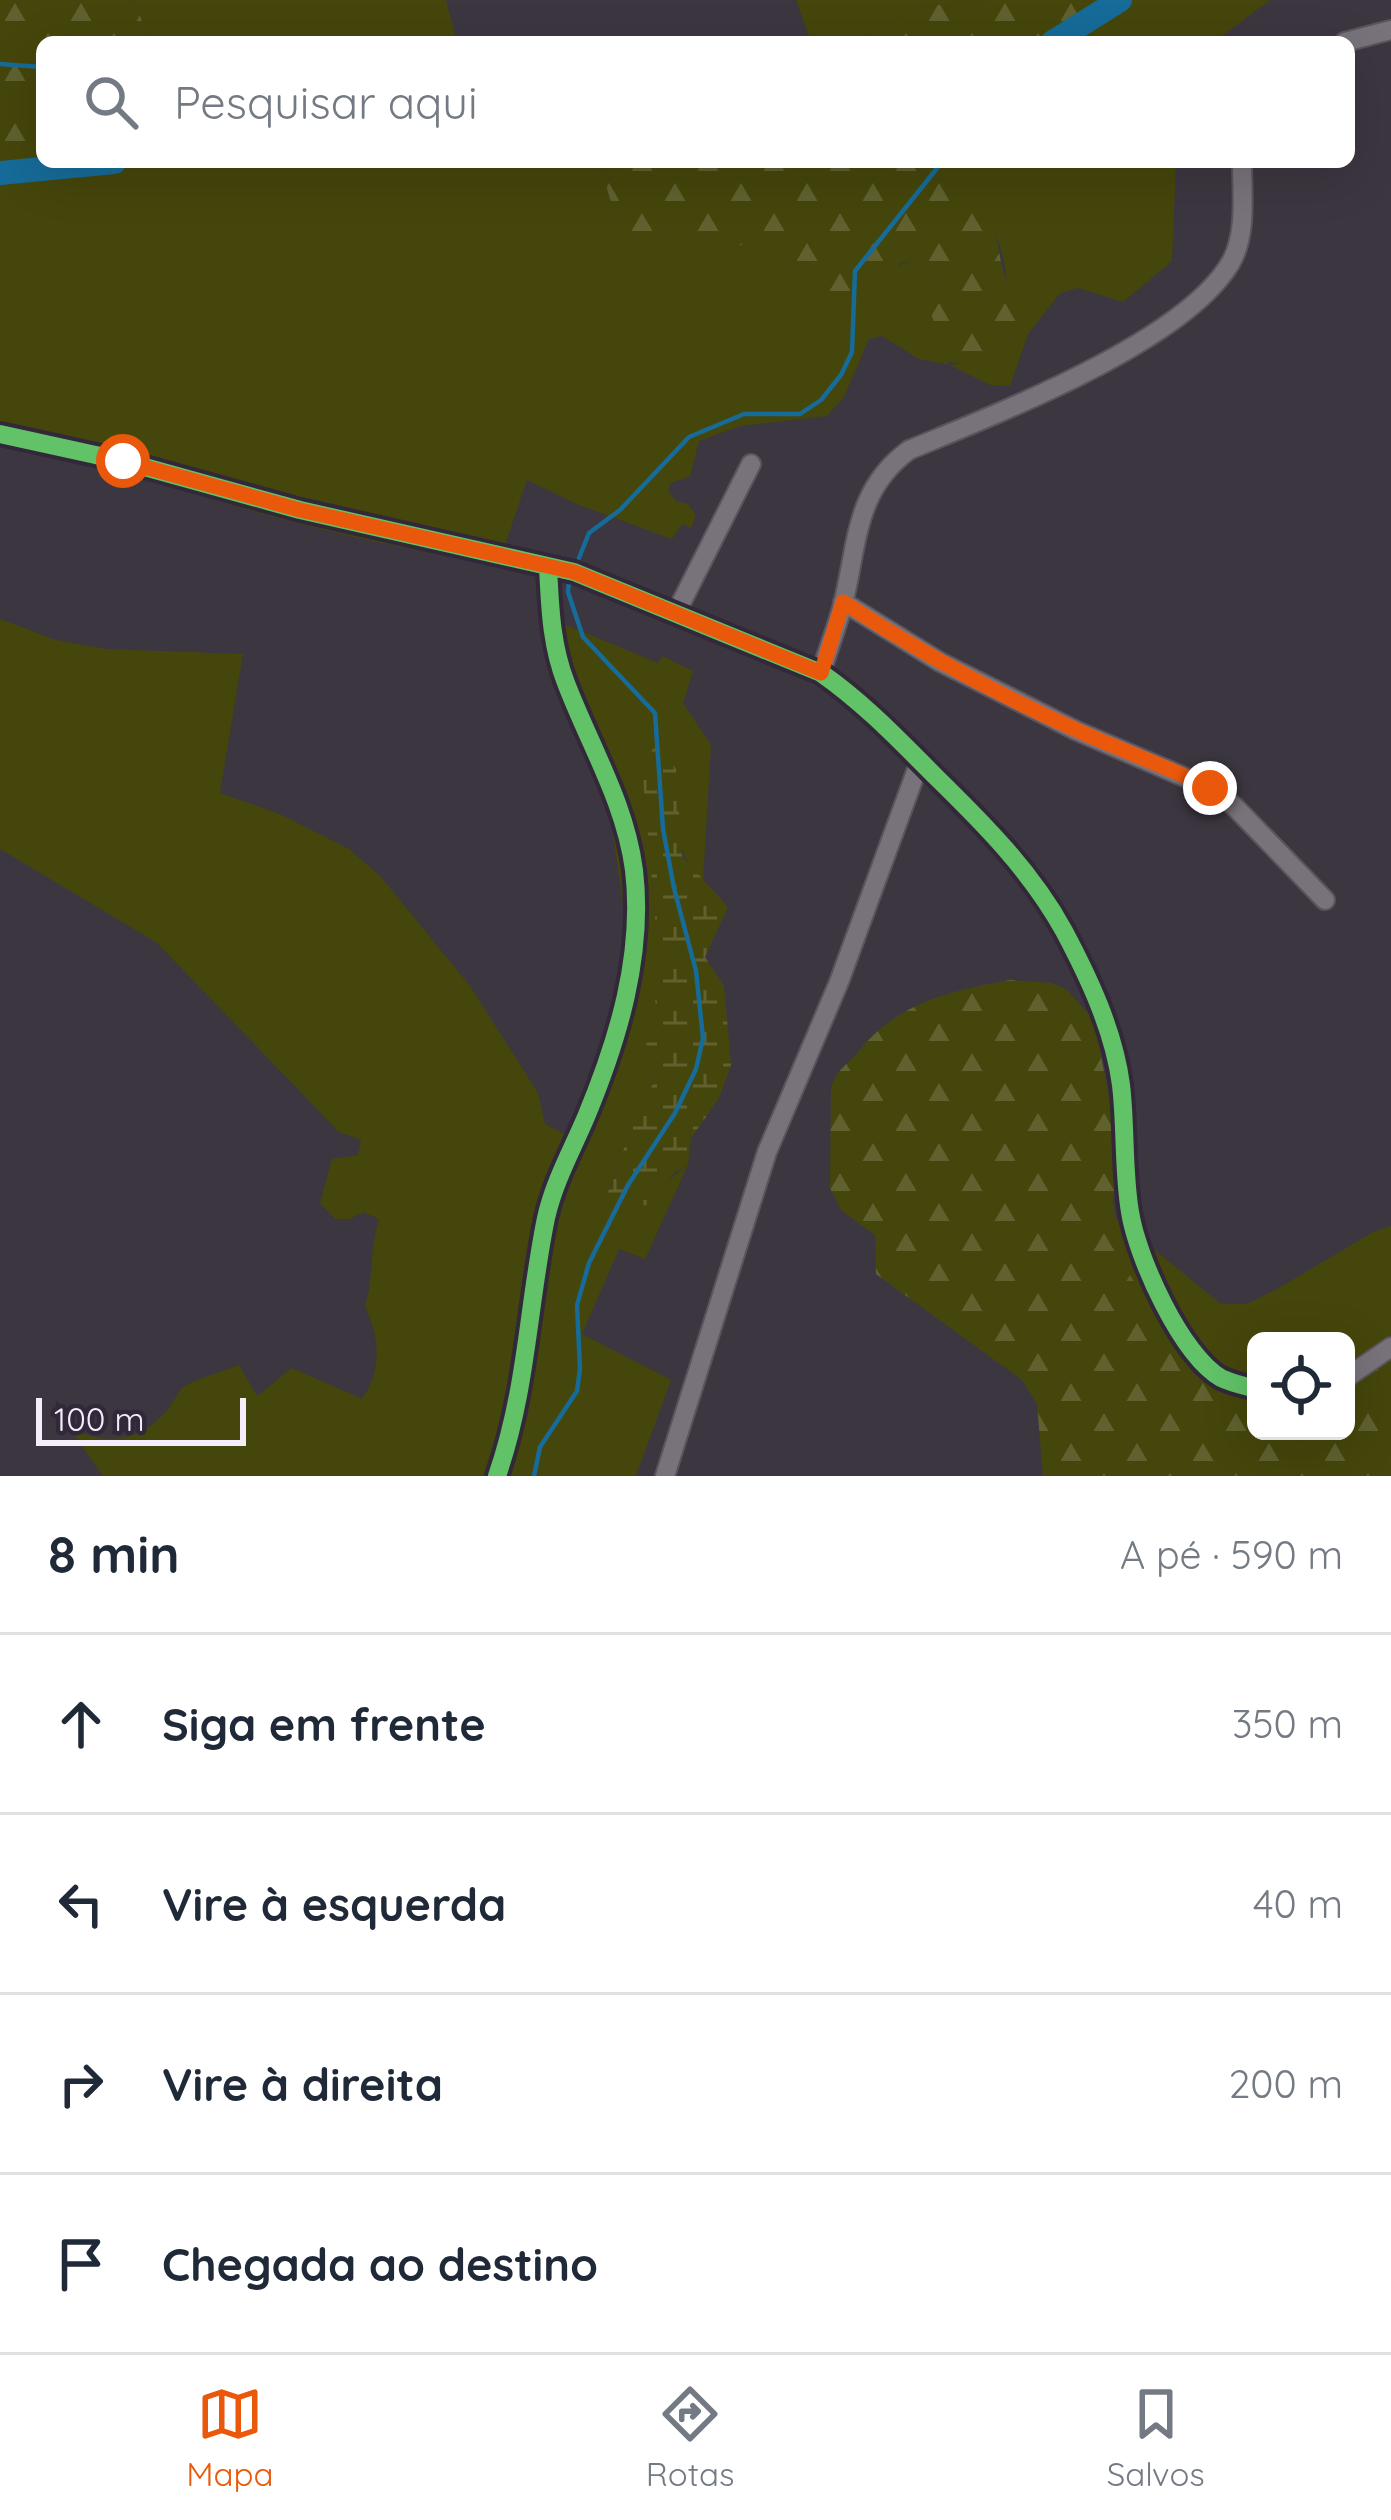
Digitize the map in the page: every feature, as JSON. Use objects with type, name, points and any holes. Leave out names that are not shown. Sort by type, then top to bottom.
[{"type":"street","points":[[1355,39],[1391,30]]},
{"type":"street","points":[[821,673],[873,484],[910,450],[1049,391],[1179,318],[1210,292],[1234,258],[1242,168]]},
{"type":"street","points":[[0,434],[123,461],[300,510],[574,572],[821,673],[864,706],[920,761],[999,840],[1041,892],[1108,1030],[1120,1083],[1130,1216],[1151,1274],[1196,1355],[1220,1377],[1247,1386]]},
{"type":"street","points":[[676,613],[752,464]]},
{"type":"street","points":[[497,1476],[529,1349],[546,1217],[610,1058],[625,1008],[635,923],[626,824],[565,681],[551,619],[548,567]]},
{"type":"street","points":[[843,602],[940,662],[1077,731],[1210,788],[1234,806],[1325,901]]},
{"type":"street","points":[[665,1476],[767,1152],[839,982],[920,761]]},
{"type":"street","points":[[1355,1372],[1391,1347]]},
{"type":"green space","points":[[0,0],[134,0],[144,36],[36,36],[36,162],[0,172]]},
{"type":"green space","points":[[134,0],[446,0],[455,36],[144,36]]},
{"type":"green space","points":[[796,0],[988,0],[919,7],[864,36],[809,36]]},
{"type":"green space","points":[[988,0],[1098,0],[1048,36],[864,36],[919,7]]},
{"type":"green space","points":[[1098,0],[1270,0],[1222,36],[1048,36]]},
{"type":"green space","points":[[36,162],[36,168],[605,168],[613,207],[643,241],[692,232],[723,246],[747,245],[806,275],[829,298],[915,258],[943,275],[927,294],[937,330],[933,335],[949,365],[919,359],[882,336],[869,339],[844,397],[827,416],[740,426],[699,441],[690,476],[671,483],[668,491],[696,515],[691,528],[682,524],[672,539],[527,480],[504,548],[535,574],[262,514],[0,435],[0,172]]},
{"type":"green space","points":[[605,168],[914,168],[958,186],[982,204],[994,228],[1006,281],[1023,325],[995,358],[970,364],[942,359],[928,353],[934,323],[923,306],[943,275],[915,258],[899,264],[885,288],[829,298],[806,275],[747,245],[723,246],[692,232],[643,241],[613,207]]},
{"type":"green space","points":[[916,168],[1176,168],[1172,261],[1123,302],[1078,288],[1060,293],[1028,334],[1010,386],[990,385],[950,365],[986,362],[1006,287],[994,231],[969,194]]},
{"type":"green space","points":[[0,619],[56,640],[106,649],[243,654],[220,793],[282,815],[349,849],[381,877],[470,986],[538,1093],[545,1124],[566,1135],[615,1035],[626,922],[609,809],[565,703],[540,620],[564,624],[658,663],[662,656],[693,671],[683,703],[711,745],[703,881],[680,843],[676,769],[643,780],[658,950],[658,1007],[645,1049],[653,1084],[639,1108],[608,1191],[666,1182],[688,1165],[645,1259],[619,1249],[582,1334],[671,1380],[636,1476],[103,1476],[67,1425],[94,1437],[134,1435],[157,1420],[185,1386],[239,1365],[257,1396],[292,1368],[362,1399],[376,1365],[374,1330],[365,1307],[379,1219],[363,1212],[350,1219],[335,1219],[320,1203],[332,1159],[358,1155],[361,1140],[339,1132],[157,943],[0,849]]},
{"type":"green space","points":[[657,744],[676,769],[682,856],[728,907],[705,957],[724,986],[731,1065],[719,1098],[691,1138],[688,1165],[674,1173],[647,1205],[622,1208],[608,1192],[639,1107],[653,1084],[645,1049],[657,1007],[653,995],[658,950],[643,780],[644,761]]},
{"type":"green space","points":[[1010,980],[1051,983],[1066,989],[1094,1020],[1118,1143],[1113,1202],[1124,1266],[1190,1368],[1223,1385],[1247,1390],[1247,1440],[1355,1440],[1355,1365],[1391,1339],[1391,1476],[1043,1476],[1037,1404],[1022,1380],[876,1274],[875,1235],[842,1211],[830,1188],[831,1088],[839,1072],[891,1021],[947,994]]},
{"type":"green space","points":[[1114,1217],[1221,1304],[1247,1304],[1391,1226],[1391,1339],[1355,1365],[1355,1332],[1247,1332],[1247,1390],[1206,1379],[1176,1352],[1124,1266]]},
{"type":"waterway","points":[[1063,36],[1120,0]]},
{"type":"waterway","points":[[0,64],[36,67]]},
{"type":"waterway","points":[[0,173],[52,168]]},
{"type":"waterway","points":[[579,558],[589,533],[620,510],[689,437],[744,414],[800,414],[821,400],[852,352],[855,271],[937,168]]},
{"type":"waterway","points":[[534,1476],[540,1447],[577,1391],[577,1305],[589,1263],[628,1185],[675,1113],[696,1069],[703,1038],[696,971],[663,829],[655,713],[583,637],[569,582]]},
{"type":"cycle path","points":[[0,434],[123,461],[300,510],[574,572],[821,673],[837,685],[989,831],[1051,909],[1091,986],[1113,1045],[1121,1085],[1130,1212],[1151,1278],[1176,1327],[1206,1366],[1221,1378],[1247,1386]]},
{"type":"cycle path","points":[[497,1476],[521,1380],[546,1218],[608,1058],[626,996],[635,934],[629,845],[615,798],[561,669],[548,567]]},
{"type":"route","points":[[123,461],[300,510],[574,572],[821,673],[843,602],[908,645],[974,679],[1077,731],[1210,788]]}]
